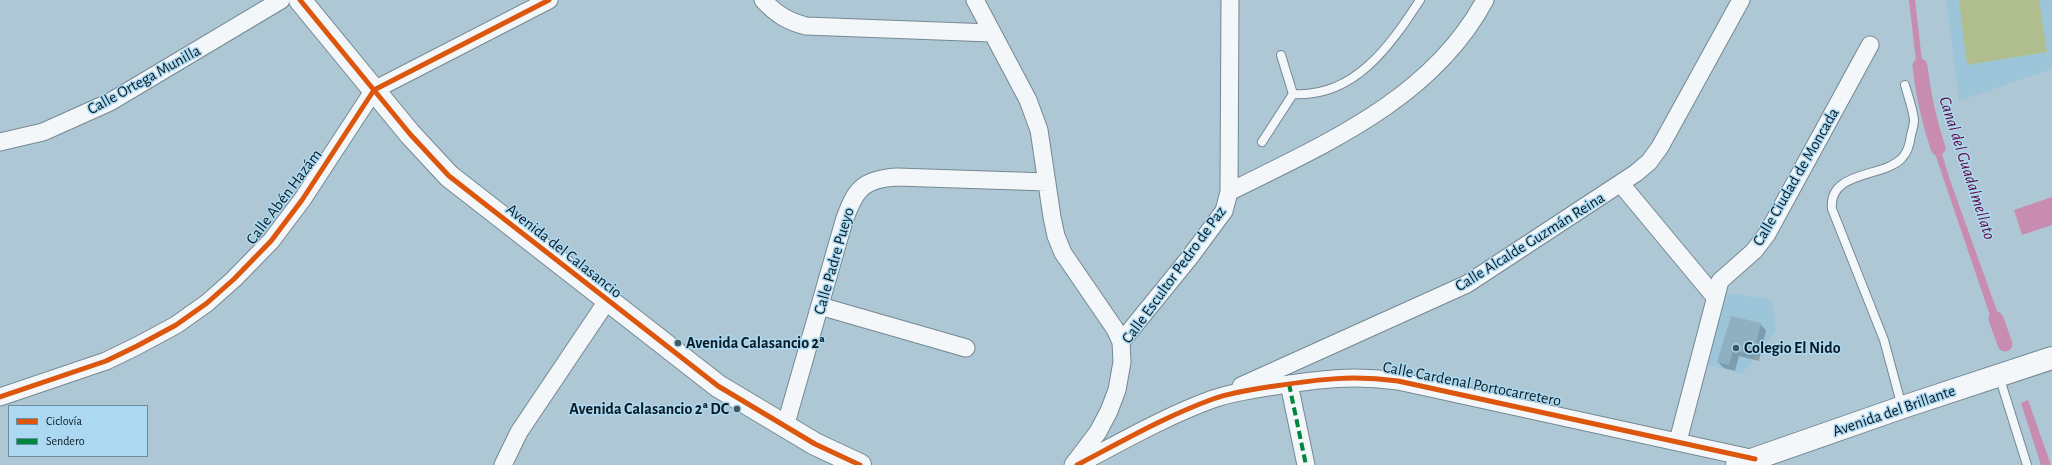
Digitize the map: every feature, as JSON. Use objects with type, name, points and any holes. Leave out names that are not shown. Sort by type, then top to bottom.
[{"type":"street","name":"Calle Ortega Munilla","points":[[0,142],[43,132],[110,102],[281,0]]},
{"type":"street","name":"Avenida del Calasancio","points":[[300,0],[410,134],[449,176],[607,301],[718,386],[785,427],[845,459],[860,465]]},
{"type":"street","name":"Calle Abén Hazám","points":[[0,397],[112,358],[176,325],[207,303],[234,279],[272,241],[302,200],[374,90],[549,0]]},
{"type":"street","points":[[763,0],[772,10],[787,21],[806,26],[991,33]]},
{"type":"street","points":[[975,0],[991,33],[1028,100],[1039,130],[1056,236],[1063,253],[1116,329],[1121,342]]},
{"type":"street","name":"Calle Escultor Pedro de Paz","points":[[1073,465],[1098,432],[1109,411],[1118,383],[1122,362],[1121,342],[1190,257],[1224,211],[1229,192],[1230,0]]},
{"type":"street","points":[[1229,192],[1351,129],[1410,89],[1444,59],[1476,17],[1485,0]]},
{"type":"street","name":"Calle Alcalde Guzmán Reina","points":[[1214,399],[1467,284],[1621,184],[1649,162],[1660,147],[1741,0]]},
{"type":"street","name":"Calle Ciudad de Moncada","points":[[1678,441],[1720,281],[1754,251],[1767,234],[1870,45]]},
{"type":"street","name":"Calle Padre Pueyo","points":[[785,427],[852,199],[858,190],[869,182],[881,178],[897,177],[1047,182]]},
{"type":"street","points":[[1621,184],[1715,297]]},
{"type":"street","points":[[503,465],[519,432],[607,301]]},
{"type":"street","points":[[820,306],[966,348]]},
{"type":"street","points":[[1312,354],[1320,379]]},
{"type":"street","name":"Avenida del Brillante","points":[[1746,462],[1903,407],[2052,358]]},
{"type":"street","name":"Calle Cardenal Portocarretero","points":[[1077,465],[1175,415],[1214,399],[1250,390],[1320,379],[1368,377],[1398,381],[1678,441],[1746,462]]},
{"type":"street","points":[[1289,384],[1306,465]]},
{"type":"lane","points":[[1293,94],[1310,95],[1323,93],[1335,89],[1360,74],[1406,22],[1420,0]]},
{"type":"lane","points":[[1262,142],[1293,94],[1281,55]]},
{"type":"lane","points":[[1903,407],[1884,340],[1832,209],[1831,199],[1837,189],[1847,181],[1895,164],[1903,157],[1909,144],[1914,121],[1905,85]]},
{"type":"lane","points":[[1999,376],[2027,465]]},
{"type":"shaded area","points":[[1909,0],[1915,0],[1925,87],[1919,88]]},
{"type":"shaded area","points":[[1946,0],[2052,0],[2052,69],[1959,101]]},
{"type":"shaded area","points":[[1926,92],[1932,121],[1926,123],[1919,93]]},
{"type":"shaded area","points":[[1934,128],[1950,180],[2006,336],[1998,339],[1927,130]]},
{"type":"shaded area","points":[[2052,197],[2052,225],[2022,235],[2014,210]]},
{"type":"shaded area","name":"Colegio El Nido","points":[[1725,293],[1772,299],[1776,331],[1742,374],[1706,364]]},
{"type":"shaded area","points":[[2028,400],[2051,465],[2041,465],[2021,403]]},
{"type":"green space","points":[[1959,0],[2039,0],[2047,52],[1967,65]]},
{"type":"building","points":[[1731,316],[1761,323],[1753,355],[1733,350],[1729,365],[1717,362]]},
{"type":"waterway","name":"Canal del Guadalmellato","points":[[1920,66],[1927,107],[1938,148]]},
{"type":"waterway","name":"Canal del Guadalmellato","points":[[1996,319],[2005,344]]},
{"type":"marked path","points":[[1289,384],[1306,465]]},
{"type":"cycle path","points":[[300,0],[410,134],[449,176],[718,386],[815,444],[860,465]]},
{"type":"cycle path","points":[[0,397],[106,361],[176,325],[207,303],[234,279],[271,241],[302,200],[374,90],[549,0]]},
{"type":"cycle path","points":[[1077,465],[1161,421],[1213,399],[1244,391],[1322,380],[1351,378],[1398,381],[1755,459]]},
{"type":"place","name":"Avenida Calasancio 2ª","points":[[678,343]]},
{"type":"place","name":"Colegio El Nido","points":[[1736,348]]},
{"type":"place","name":"Avenida Calasancio 2ª DC","points":[[737,409]]}]
